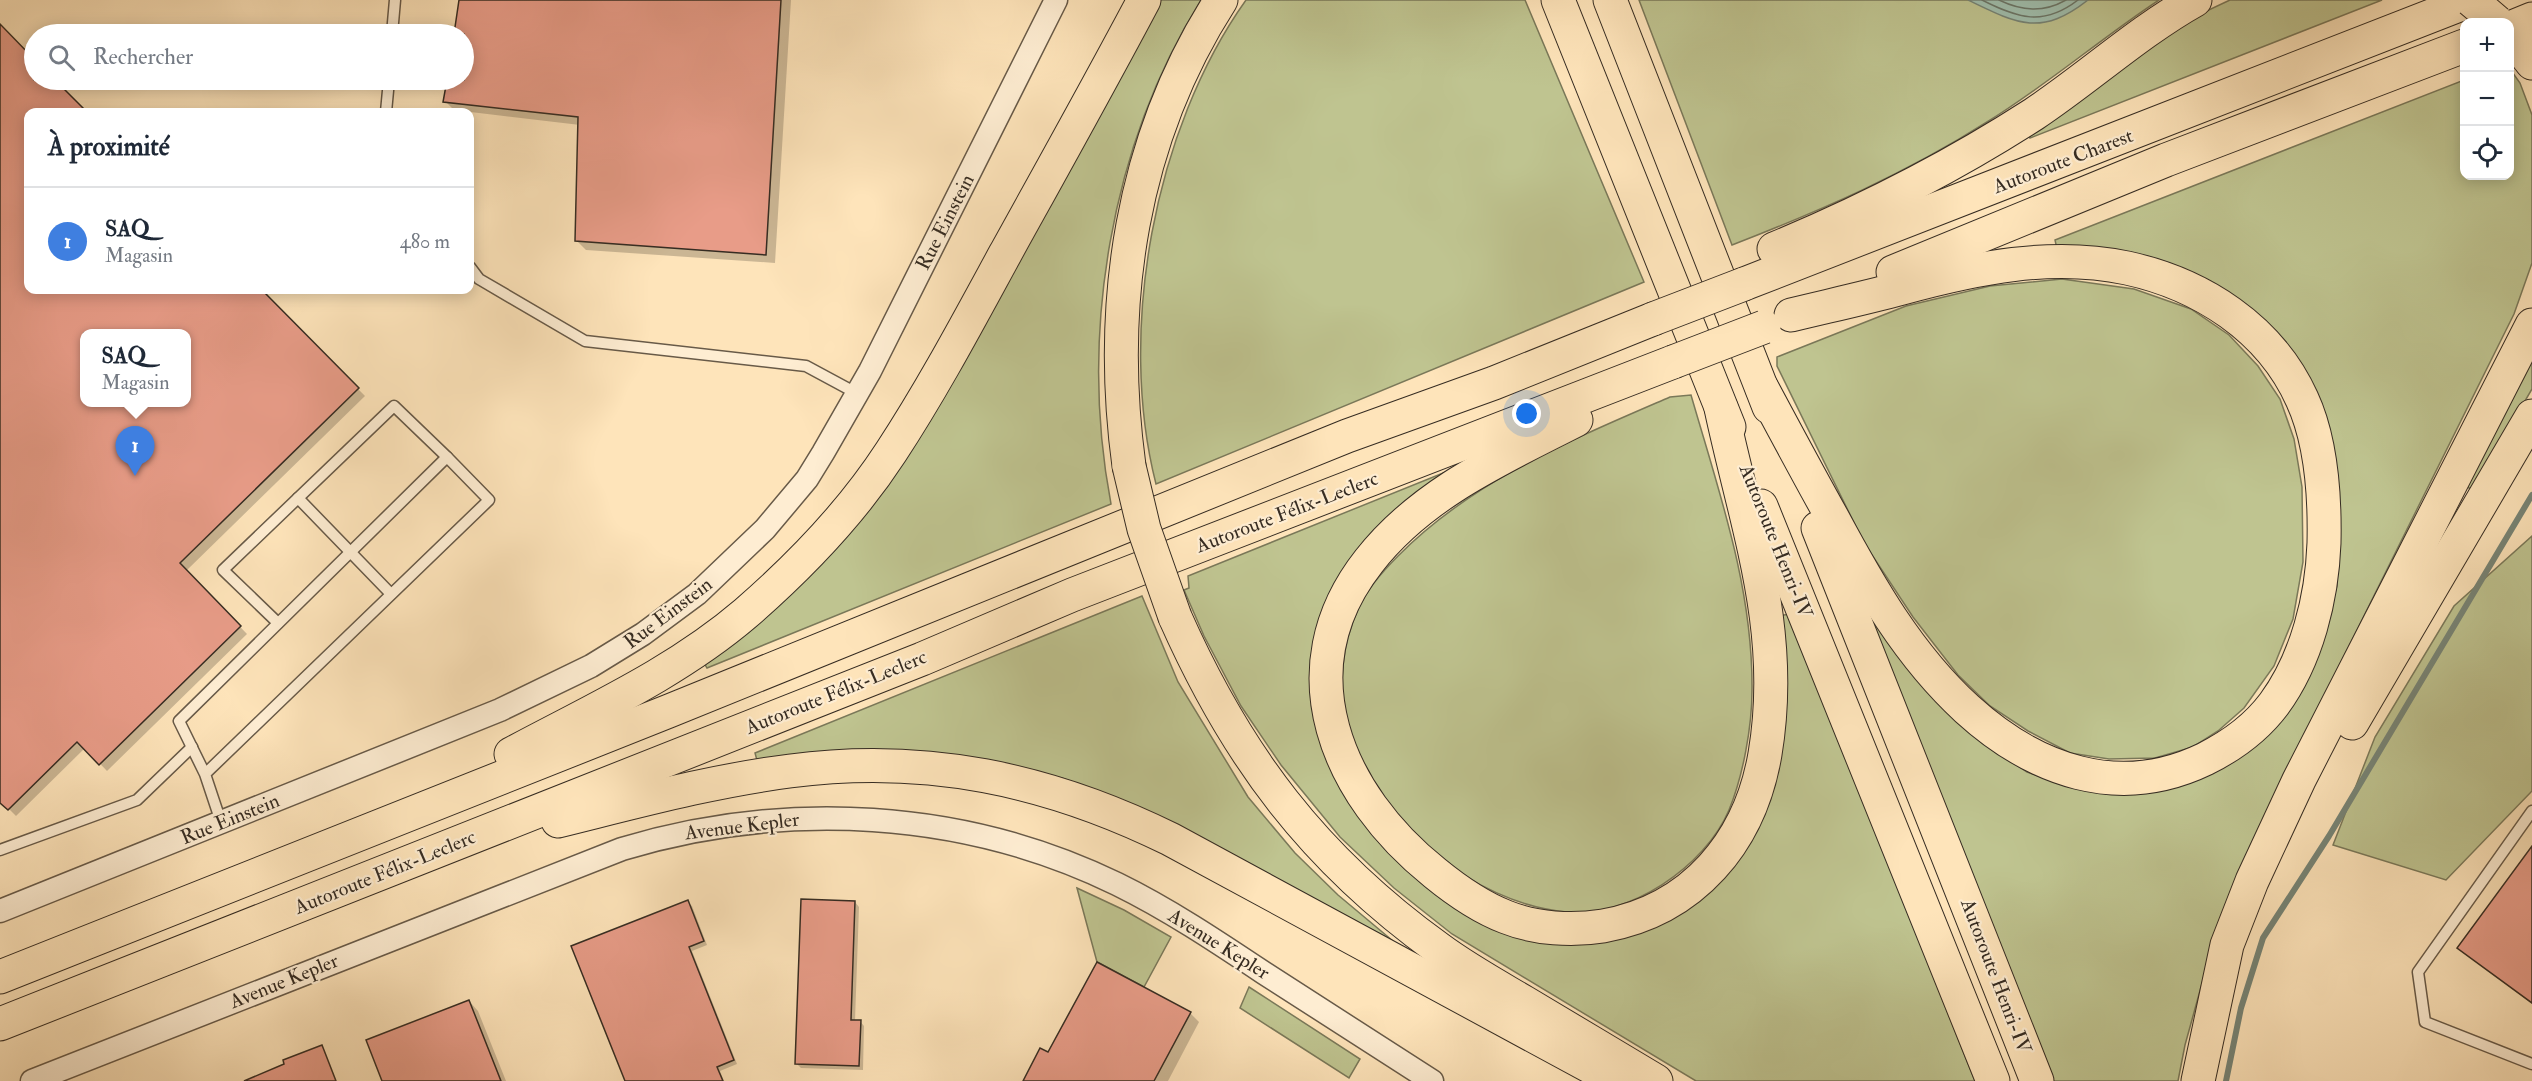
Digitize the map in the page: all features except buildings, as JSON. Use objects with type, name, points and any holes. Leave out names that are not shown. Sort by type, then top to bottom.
[{"type":"highway","points":[[0,977],[375,828],[664,672],[744,615],[818,544],[855,501],[890,453],[922,401],[1144,0]]},
{"type":"highway","points":[[1221,0],[1183,70],[1166,110],[1148,164],[1130,238],[1120,338],[1121,400],[1129,466],[1144,529],[1175,617],[1208,686],[1244,749],[1288,810],[1346,872],[1376,900],[1441,951],[1656,1081]]},
{"type":"highway","name":"Autoroute Henri-IV","points":[[1558,0],[1993,1081]]},
{"type":"highway","name":"Autoroute Henri-IV","points":[[1610,0],[2037,1081]]},
{"type":"highway","points":[[1740,274],[1955,162],[2036,112],[2132,42],[2195,0]]},
{"type":"highway","points":[[2471,0],[2493,18]]},
{"type":"highway","name":"Autoroute Charest","points":[[375,828],[1347,436],[1494,382],[1649,311],[1740,274],[2471,0]]},
{"type":"highway","points":[[2514,26],[2532,19]]},
{"type":"highway","points":[[2514,40],[2532,63]]},
{"type":"highway","name":"Autoroute Charest","points":[[1667,365],[2157,164],[2460,48]]},
{"type":"highway","points":[[1762,388],[1845,542],[1903,637],[1931,673],[1965,707],[2000,736],[2019,748],[2041,760],[2083,775],[2126,780],[2170,773],[2212,756],[2247,733],[2262,719],[2286,686],[2309,630],[2320,581],[2324,529],[2321,473],[2311,425],[2303,401],[2277,358],[2242,321],[2200,293],[2179,284],[2129,268],[2076,262],[1988,267],[1777,321]]},
{"type":"highway","points":[[2198,1081],[2227,945],[2266,849],[2532,325]]},
{"type":"highway","points":[[1667,365],[1579,418],[1467,477],[1423,507],[1370,560],[1348,593],[1335,625],[1327,661],[1326,701],[1335,742],[1357,787],[1385,825],[1425,866],[1470,899],[1509,918],[1551,927],[1583,928],[1616,924],[1656,910],[1675,900],[1707,873],[1731,844],[1748,810],[1765,753],[1770,704],[1770,651],[1760,568],[1735,477],[1721,408]]},
{"type":"highway","name":"Autoroute Félix-Leclerc","points":[[0,1024],[922,659],[1072,595],[1667,365]]},
{"type":"highway","points":[[2210,1025],[2264,888],[2295,824],[2532,416]]},
{"type":"highway","points":[[441,849],[696,787],[790,770],[855,765],[984,775],[1079,799],[1141,825],[1617,1081]]},
{"type":"street","name":"Rue Einstein","points":[[0,911],[500,710],[591,666],[643,634],[720,573],[779,513],[807,479],[858,394],[1056,0]]},
{"type":"street","name":"Avenue Kepler","points":[[32,1081],[622,849],[655,839],[712,827],[777,819],[828,817],[904,822],[969,833],[1026,848],[1086,870],[1136,894],[1185,922],[1432,1081]]},
{"type":"lane","points":[[393,24],[395,0]]},
{"type":"lane","points":[[386,108],[388,90]]},
{"type":"lane","points":[[474,272],[479,279],[585,341],[806,366],[858,394]]},
{"type":"lane","points":[[205,774],[489,500],[394,406],[223,570],[278,624]]},
{"type":"lane","points":[[221,822],[205,774],[179,721],[447,457]]},
{"type":"lane","points":[[298,498],[391,594]]},
{"type":"lane","points":[[0,850],[138,800],[192,747]]},
{"type":"lane","points":[[2532,811],[2418,972],[2425,1022],[2532,1064]]},
{"type":"green space","points":[[1156,0],[1201,0],[1170,57],[1144,117],[1124,179],[1110,243],[1101,309],[1099,374],[1102,440],[1111,504],[707,668],[703,661],[792,590]]},
{"type":"green space","points":[[1246,0],[1525,0],[1644,282],[1156,484],[1145,425],[1141,362],[1143,298],[1152,233],[1167,169],[1188,109],[1214,52]]},
{"type":"green space","points":[[1639,0],[2159,0],[2031,93],[1957,141],[1862,190],[1732,245]]},
{"type":"green space","points":[[2230,0],[2382,0],[2030,138],[2028,130],[2126,60],[2177,27]]},
{"type":"green space","points":[[2514,75],[2520,83],[2532,115],[2532,263],[2514,314],[2266,813],[2217,929],[2185,1045],[2178,1081],[2049,1081],[1863,611],[1872,607],[1982,741],[2027,772],[2069,787],[2128,794],[2168,789],[2315,661],[2337,586],[2336,513],[2265,325],[2057,249],[2055,240],[2460,82],[2460,180],[2514,180]]},
{"type":"green space","points":[[2062,279],[2134,289],[2191,309],[2229,335],[2258,366],[2280,399],[2294,439],[2302,487],[2303,562],[2293,619],[2274,666],[2244,708],[2218,731],[2193,747],[2155,758],[2109,759],[2070,753],[2028,731],[1990,706],[1958,675],[1913,617],[1864,543],[1777,366],[1777,357],[1906,306],[1990,286]]},
{"type":"green space","points":[[2532,349],[2532,389],[2473,490],[2465,486]]},
{"type":"green space","points":[[1691,395],[1723,504],[1741,577],[1751,652],[1752,704],[1746,751],[1734,797],[1718,831],[1702,851],[1684,869],[1662,885],[1615,907],[1591,912],[1567,912],[1531,906],[1496,893],[1463,874],[1431,851],[1403,824],[1379,794],[1361,761],[1348,727],[1345,712],[1343,666],[1353,621],[1371,586],[1381,574],[1427,529],[1458,505],[1491,483],[1597,429],[1670,397]]},
{"type":"green space","points":[[1458,467],[1316,649],[1372,827],[1574,940],[1732,863],[1779,616],[1789,614],[1975,1081],[1696,1081],[1452,934],[1394,888],[1340,837],[1281,765],[1241,706],[1204,636],[1184,590],[1189,588],[1188,576]]},
{"type":"green space","points":[[2532,536],[2532,791],[2446,880],[2333,845],[2375,737],[2454,606]]},
{"type":"green space","points":[[1142,596],[1178,682],[1248,797],[1295,853],[1338,895],[1393,941],[1141,809],[1062,778],[978,761],[758,764],[755,753]]},
{"type":"green space","points":[[1077,888],[1124,910],[1171,937],[1144,987],[1097,962]]},
{"type":"green space","points":[[1249,987],[1360,1059],[1349,1078],[1240,1008]]},
{"type":"water","points":[[1968,0],[2088,0],[2056,19],[2042,23],[2029,23],[2001,15]]},
{"type":"waterway","points":[[2226,1081],[2241,1008],[2263,938],[2329,836],[2532,495]]},
{"type":"place","name":"SAQ","points":[[135,476]]}]
